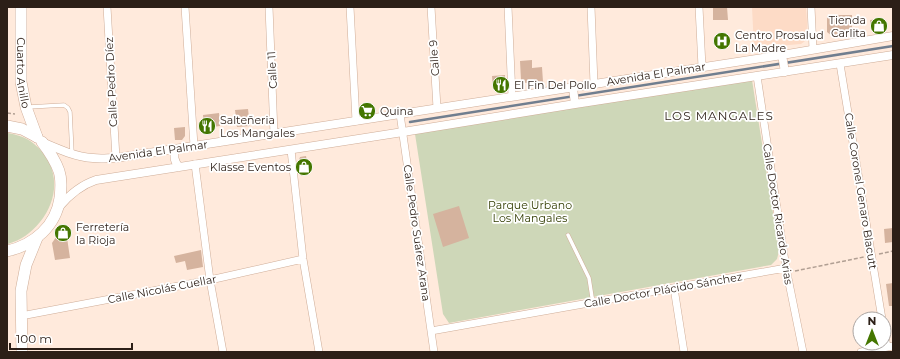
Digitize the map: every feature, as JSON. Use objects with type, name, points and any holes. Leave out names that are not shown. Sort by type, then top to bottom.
[{"type":"highway","name":"Cuarto Anillo","points":[[21,7],[21,82],[26,107],[39,139],[53,156],[59,172],[62,189],[59,207]]},
{"type":"highway","points":[[7,126],[22,129],[39,139]]},
{"type":"highway","points":[[8,251],[22,247],[37,238],[54,219],[59,207]]},
{"type":"highway","points":[[22,352],[21,291],[26,265],[37,238]]},
{"type":"street","name":"Calle Pedro Díez","points":[[107,7],[116,158]]},
{"type":"street","points":[[184,7],[194,146]]},
{"type":"street","name":"Calle 11","points":[[269,7],[274,134]]},
{"type":"street","points":[[350,7],[356,121]]},
{"type":"street","name":"Calle 9","points":[[431,7],[437,108]]},
{"type":"street","points":[[508,7],[512,96]]},
{"type":"street","points":[[591,7],[594,84]]},
{"type":"street","points":[[699,7],[702,67]]},
{"type":"street","points":[[811,7],[813,49]]},
{"type":"street","name":"Avenida El Palmar","points":[[59,207],[83,185],[96,180],[403,132],[574,95],[594,84],[702,67],[782,57],[813,49],[893,36]]},
{"type":"street","name":"Avenida El Palmar","points":[[39,139],[72,154],[94,158],[116,158],[512,96],[574,95],[757,76],[784,70],[840,64],[893,55]]},
{"type":"street","points":[[782,57],[784,70]]},
{"type":"street","name":"Calle Coronel Genaro Blacutt","points":[[840,64],[881,311]]},
{"type":"street","name":"Calle Doctor Ricardo Arias","points":[[757,76],[786,268],[803,352]]},
{"type":"street","name":"Calle Pedro Suárez Arana","points":[[400,114],[434,352]]},
{"type":"street","points":[[176,149],[174,153],[174,160],[179,166]]},
{"type":"street","points":[[290,150],[303,259],[319,352]]},
{"type":"street","points":[[195,164],[210,280],[222,352]]},
{"type":"street","name":"Calle Nicolás Cuellar","points":[[21,316],[210,280],[303,259]]},
{"type":"street","name":"Calle Doctor Plácido Sánchez","points":[[431,331],[786,268]]},
{"type":"street","points":[[674,288],[684,352]]},
{"type":"lane","points":[[26,107],[64,105],[68,108],[70,112],[72,154]]},
{"type":"lane","points":[[568,235],[589,278],[594,302]]},
{"type":"path","points":[[7,113],[15,114]]},
{"type":"path","points":[[786,268],[791,271],[893,252]]},
{"type":"shaded area","points":[[752,7],[806,7],[808,39],[801,44],[754,48]]},
{"type":"green space","name":"Parque Urbano Los Mangales","points":[[752,80],[779,251],[777,259],[771,265],[449,323],[443,314],[415,134],[580,106]]},
{"type":"green space","points":[[8,133],[27,139],[42,151],[52,171],[54,192],[47,212],[33,230],[26,236],[8,244]]},
{"type":"building","points":[[713,7],[727,7],[728,20],[713,20]]},
{"type":"building","points":[[827,15],[852,15],[852,32],[832,36],[827,32]]},
{"type":"building","points":[[879,19],[879,21],[886,20],[887,28],[871,30],[870,20]]},
{"type":"building","name":"Centro Prosalud La Madre","points":[[722,32],[731,40],[728,42],[730,44],[726,49],[724,47],[721,50],[713,43]]},
{"type":"building","points":[[532,60],[532,68],[542,67],[543,82],[526,83],[521,80],[520,61]]},
{"type":"building","points":[[505,75],[505,86],[502,89],[493,89],[492,76]]},
{"type":"building","points":[[248,109],[250,126],[237,127],[235,110]]},
{"type":"building","points":[[219,113],[220,126],[204,128],[203,115]]},
{"type":"building","points":[[185,127],[185,136],[182,140],[175,140],[174,128]]},
{"type":"building","name":"Klasse Eventos","points":[[306,156],[309,174],[301,176],[299,160],[300,157]]},
{"type":"building","points":[[459,206],[469,238],[443,247],[433,214]]},
{"type":"building","name":"Ferretería la Rioja","points":[[65,224],[70,258],[55,260],[52,243]]},
{"type":"building","points":[[893,228],[893,242],[885,243],[884,229]]},
{"type":"building","points":[[201,250],[203,267],[187,270],[185,261],[176,263],[174,256]]},
{"type":"building","points":[[893,283],[893,306],[889,306],[886,284]]},
{"type":"waterway","points":[[410,122],[893,46]]},
{"type":"place","name":"Tienda Carlita","points":[[879,26]]},
{"type":"place","name":"Centro Prosalud La Madre","points":[[722,41]]},
{"type":"place","name":"El Fin Del Pollo","points":[[501,85]]},
{"type":"place","name":"Quina","points":[[367,111]]},
{"type":"place","name":"Salteñeria Los Mangales","points":[[207,126]]},
{"type":"place","name":"Klasse Eventos","points":[[304,167]]},
{"type":"place","name":"Ferretería la Rioja","points":[[63,233]]},
{"type":"district","name":"LOS MANGALES","points":[[719,115]]}]
